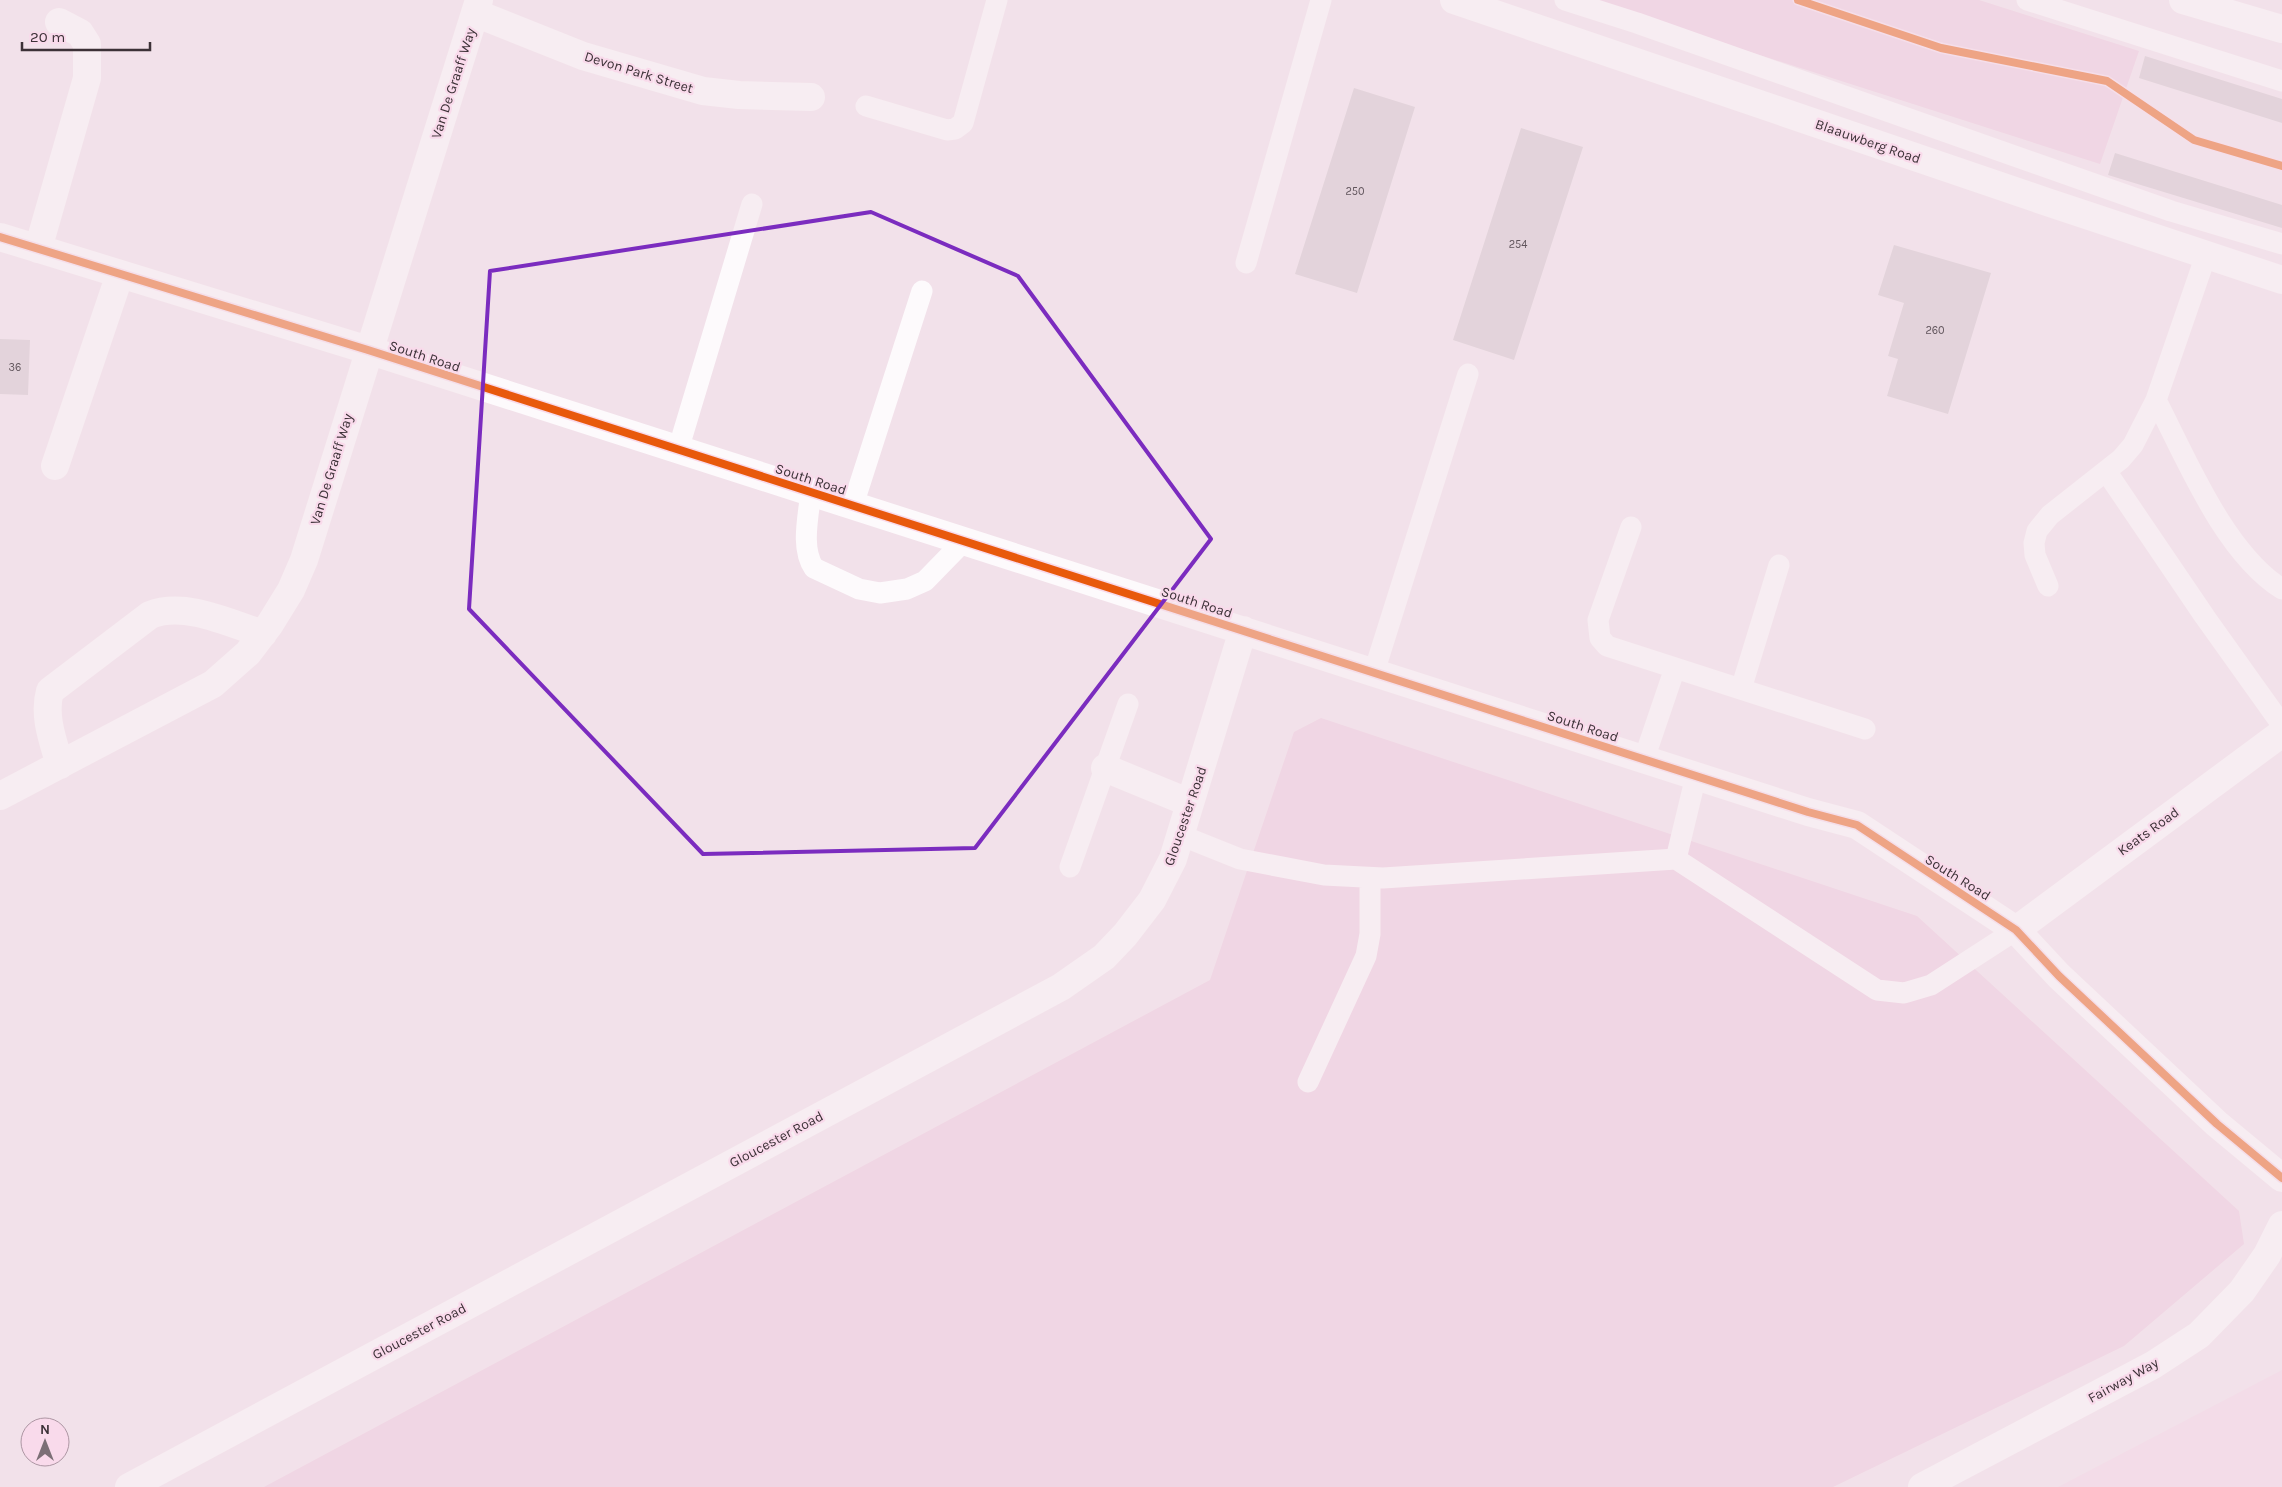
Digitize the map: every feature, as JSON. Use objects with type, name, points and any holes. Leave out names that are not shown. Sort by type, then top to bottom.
[{"type":"street","name":"Blaauwberg Road","points":[[1454,0],[2282,280]]},
{"type":"street","points":[[2183,0],[2282,29]]},
{"type":"street","name":"Devon Park Street","points":[[477,6],[582,56],[703,91],[739,95],[811,97]]},
{"type":"street","name":"Van De Graaff Way","points":[[0,796],[213,684],[248,653],[291,590],[304,560],[368,350],[477,6]]},
{"type":"street","points":[[38,249],[87,78],[87,44],[80,33],[59,22]]},
{"type":"street","name":"South Road","points":[[0,237],[368,350],[1808,812],[1857,825],[2016,930],[2059,976],[2210,1117],[2282,1178]]},
{"type":"street","points":[[56,466],[120,274]]},
{"type":"street","points":[[60,766],[48,719],[46,704],[50,692],[150,615],[162,610],[180,610],[262,634]]},
{"type":"street","name":"Gloucester Road","points":[[129,1487],[1061,987],[1104,957],[1126,935],[1152,900],[1172,858],[1242,630]]},
{"type":"street","name":"Keats Road","points":[[2016,930],[2282,733]]},
{"type":"street","points":[[1106,768],[1190,803]]},
{"type":"street","name":"Fairway Way","points":[[1922,1487],[2152,1365],[2199,1335],[2242,1291],[2267,1255],[2282,1225]]},
{"type":"lane","points":[[866,106],[947,130],[956,129],[962,123],[997,0]]},
{"type":"lane","points":[[1246,263],[1321,0]]},
{"type":"lane","points":[[1565,0],[1655,29],[2171,211],[2282,244]]},
{"type":"lane","points":[[2027,0],[2282,81]]},
{"type":"lane","points":[[678,450],[752,204]]},
{"type":"lane","points":[[2048,586],[2036,556],[2034,543],[2037,532],[2050,515],[2106,471],[2133,446],[2156,400],[2206,255]]},
{"type":"lane","points":[[852,505],[922,291]]},
{"type":"lane","points":[[1374,672],[1468,374]]},
{"type":"lane","points":[[2156,400],[2217,519],[2264,577],[2282,589]]},
{"type":"lane","points":[[2106,471],[2205,618],[2282,725]]},
{"type":"lane","points":[[811,491],[807,539],[810,562],[814,568],[859,589],[880,593],[907,589],[926,581],[964,541]]},
{"type":"lane","points":[[1631,526],[1598,620],[1600,638],[1607,646],[1865,729]]},
{"type":"lane","points":[[1741,689],[1779,565]]},
{"type":"lane","points":[[1644,759],[1676,668]]},
{"type":"lane","points":[[1070,867],[1128,704]]},
{"type":"lane","points":[[1676,859],[1696,776]]},
{"type":"lane","points":[[1180,835],[1240,858],[1324,876],[1370,878],[1676,859],[1877,990],[1904,993],[1931,985],[2016,930]]},
{"type":"lane","points":[[1308,1082],[1366,956],[1370,934],[1370,878]]},
{"type":"highlighted area","points":[[871,212],[1018,276],[1211,539],[975,848],[703,854],[469,609],[490,271]]},
{"type":"shaded area","points":[[1588,0],[1979,0],[2139,51],[2100,164]]},
{"type":"shaded area","points":[[1321,718],[1917,916],[2239,1211],[2244,1244],[2124,1346],[1833,1487],[264,1487],[1210,980],[1294,732]]},
{"type":"shaded area","points":[[2282,1370],[2282,1487],[2058,1487]]},
{"type":"building","points":[[2145,56],[2282,99],[2282,123],[2139,78]]},
{"type":"building","points":[[1354,88],[1415,107],[1357,293],[1295,274]]},
{"type":"building","points":[[1521,128],[1583,147],[1514,360],[1453,340]]},
{"type":"building","points":[[2115,153],[2282,205],[2282,228],[2108,175]]},
{"type":"building","points":[[1894,245],[1991,273],[1948,414],[1887,396],[1898,359],[1888,356],[1904,303],[1878,295]]},
{"type":"building","points":[[0,339],[30,340],[28,395],[0,394]]},
{"type":"cycle path","points":[[1798,0],[1941,48],[2107,81],[2194,140],[2282,166]]},
{"type":"cycle path","points":[[0,237],[368,350],[1808,812],[1857,825],[2016,930],[2059,976],[2217,1124],[2282,1178]]}]
